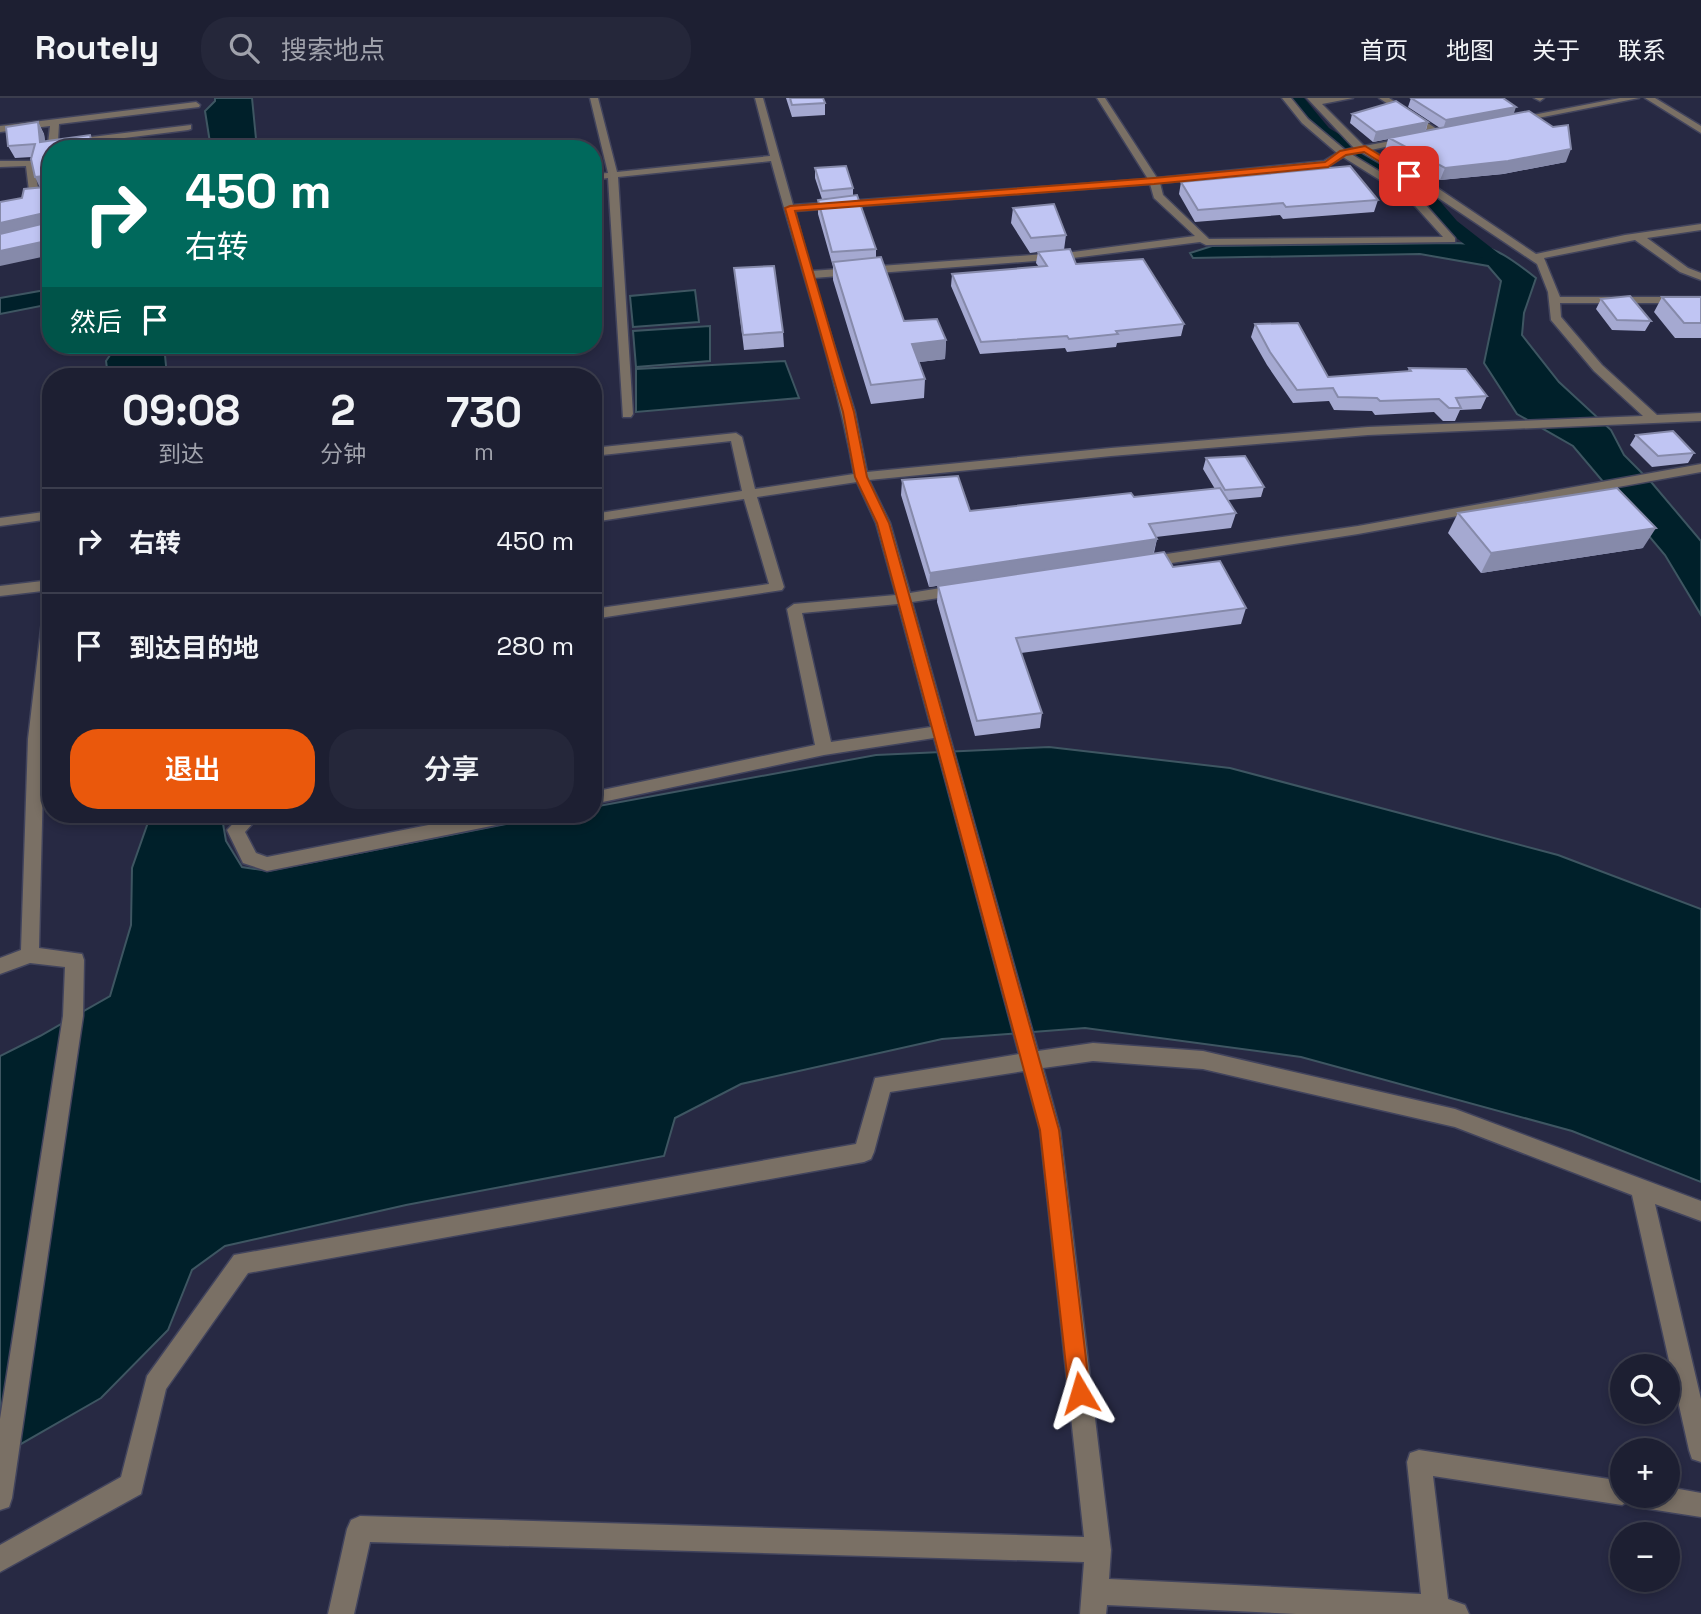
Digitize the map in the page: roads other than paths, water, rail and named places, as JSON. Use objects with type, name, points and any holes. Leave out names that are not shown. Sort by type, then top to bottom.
[{"type":"street","points":[[594,98],[613,175],[628,414]]},
{"type":"street","points":[[759,98],[807,275],[849,412],[861,477],[883,523],[1050,1130],[1098,1550],[1094,1603],[1446,1611],[1419,1462],[1610,1491]]},
{"type":"street","points":[[1101,98],[1154,181],[1158,196],[1206,242],[1451,240],[1411,195],[1343,153],[1305,121],[1286,98]]},
{"type":"street","points":[[1312,100],[1349,98]]},
{"type":"street","points":[[1383,98],[1438,133]]},
{"type":"street","points":[[1504,121],[1635,98]]},
{"type":"street","points":[[1648,98],[1701,130]]},
{"type":"street","points":[[1312,100],[1359,146],[1542,262],[1554,292],[1555,317],[1598,368],[1646,418]]},
{"type":"street","points":[[0,130],[196,105]]},
{"type":"street","points":[[53,140],[55,122]]},
{"type":"street","points":[[85,140],[188,127]]},
{"type":"street","points":[[790,208],[1154,181],[1328,164],[1343,153],[1451,131]]},
{"type":"street","points":[[602,176],[775,158]]},
{"type":"street","points":[[0,164],[30,163],[34,197],[42,198]]},
{"type":"street","points":[[1535,257],[1637,236],[1701,227]]},
{"type":"street","points":[[1637,236],[1684,270],[1701,277]]},
{"type":"street","points":[[807,275],[1073,255],[1203,238]]},
{"type":"street","points":[[1554,300],[1701,300]]},
{"type":"street","points":[[602,517],[861,477],[1355,432],[1701,417]]},
{"type":"street","points":[[602,451],[736,437],[777,587],[794,609],[824,749]]},
{"type":"street","points":[[1138,563],[1358,530],[1599,486],[1698,472]]},
{"type":"street","points":[[0,522],[42,517]]},
{"type":"street","points":[[0,591],[42,586]]},
{"type":"street","points":[[602,613],[777,587]]},
{"type":"street","points":[[794,609],[904,599],[973,589]]},
{"type":"street","points":[[30,955],[36,739],[42,685]]},
{"type":"street","points":[[602,796],[824,749],[942,737]]},
{"type":"street","points":[[243,823],[236,830],[249,858],[267,864],[471,823]]},
{"type":"street","points":[[0,966],[30,955],[75,960],[73,1016],[0,1499]]},
{"type":"street","points":[[0,1559],[132,1485],[155,1384],[242,1263],[864,1153],[882,1084],[1093,1052],[1203,1060],[1455,1118],[1701,1211]]},
{"type":"street","points":[[1641,1189],[1701,1450]]},
{"type":"street","points":[[1680,1502],[1701,1505]]},
{"type":"street","points":[[341,1614],[360,1529],[1098,1550]]},
{"type":"water","points":[[215,98],[252,98],[256,140],[210,140],[205,111]]},
{"type":"water","points":[[1456,243],[1490,249],[1517,263],[1536,278],[1524,313],[1522,335],[1559,382],[1611,430],[1624,455],[1652,483],[1701,541],[1701,615],[1665,555],[1573,446],[1517,414],[1484,363],[1501,281],[1488,266],[1420,254],[1193,258],[1190,253],[1212,246]]},
{"type":"water","points":[[695,290],[699,322],[633,327],[630,296]]},
{"type":"water","points":[[42,291],[42,306],[0,314],[0,298]]},
{"type":"water","points":[[710,326],[710,361],[636,367],[633,331]]},
{"type":"water","points":[[111,354],[165,354],[166,368],[107,368],[106,361]]},
{"type":"water","points":[[785,361],[799,398],[636,412],[636,369]]},
{"type":"water","points":[[1049,747],[1230,768],[1558,855],[1701,909],[1701,1182],[1572,1131],[1301,1057],[1085,1028],[942,1039],[741,1084],[675,1118],[664,1156],[406,1205],[225,1246],[192,1270],[168,1330],[101,1398],[0,1456],[0,1056],[110,996],[131,925],[132,868],[148,823],[223,823],[226,841],[242,867],[268,871],[511,823],[602,823],[602,805],[876,755]]},
{"type":"waterway","points":[[1296,98],[1323,131],[1425,195],[1451,225],[1492,257]]}]
